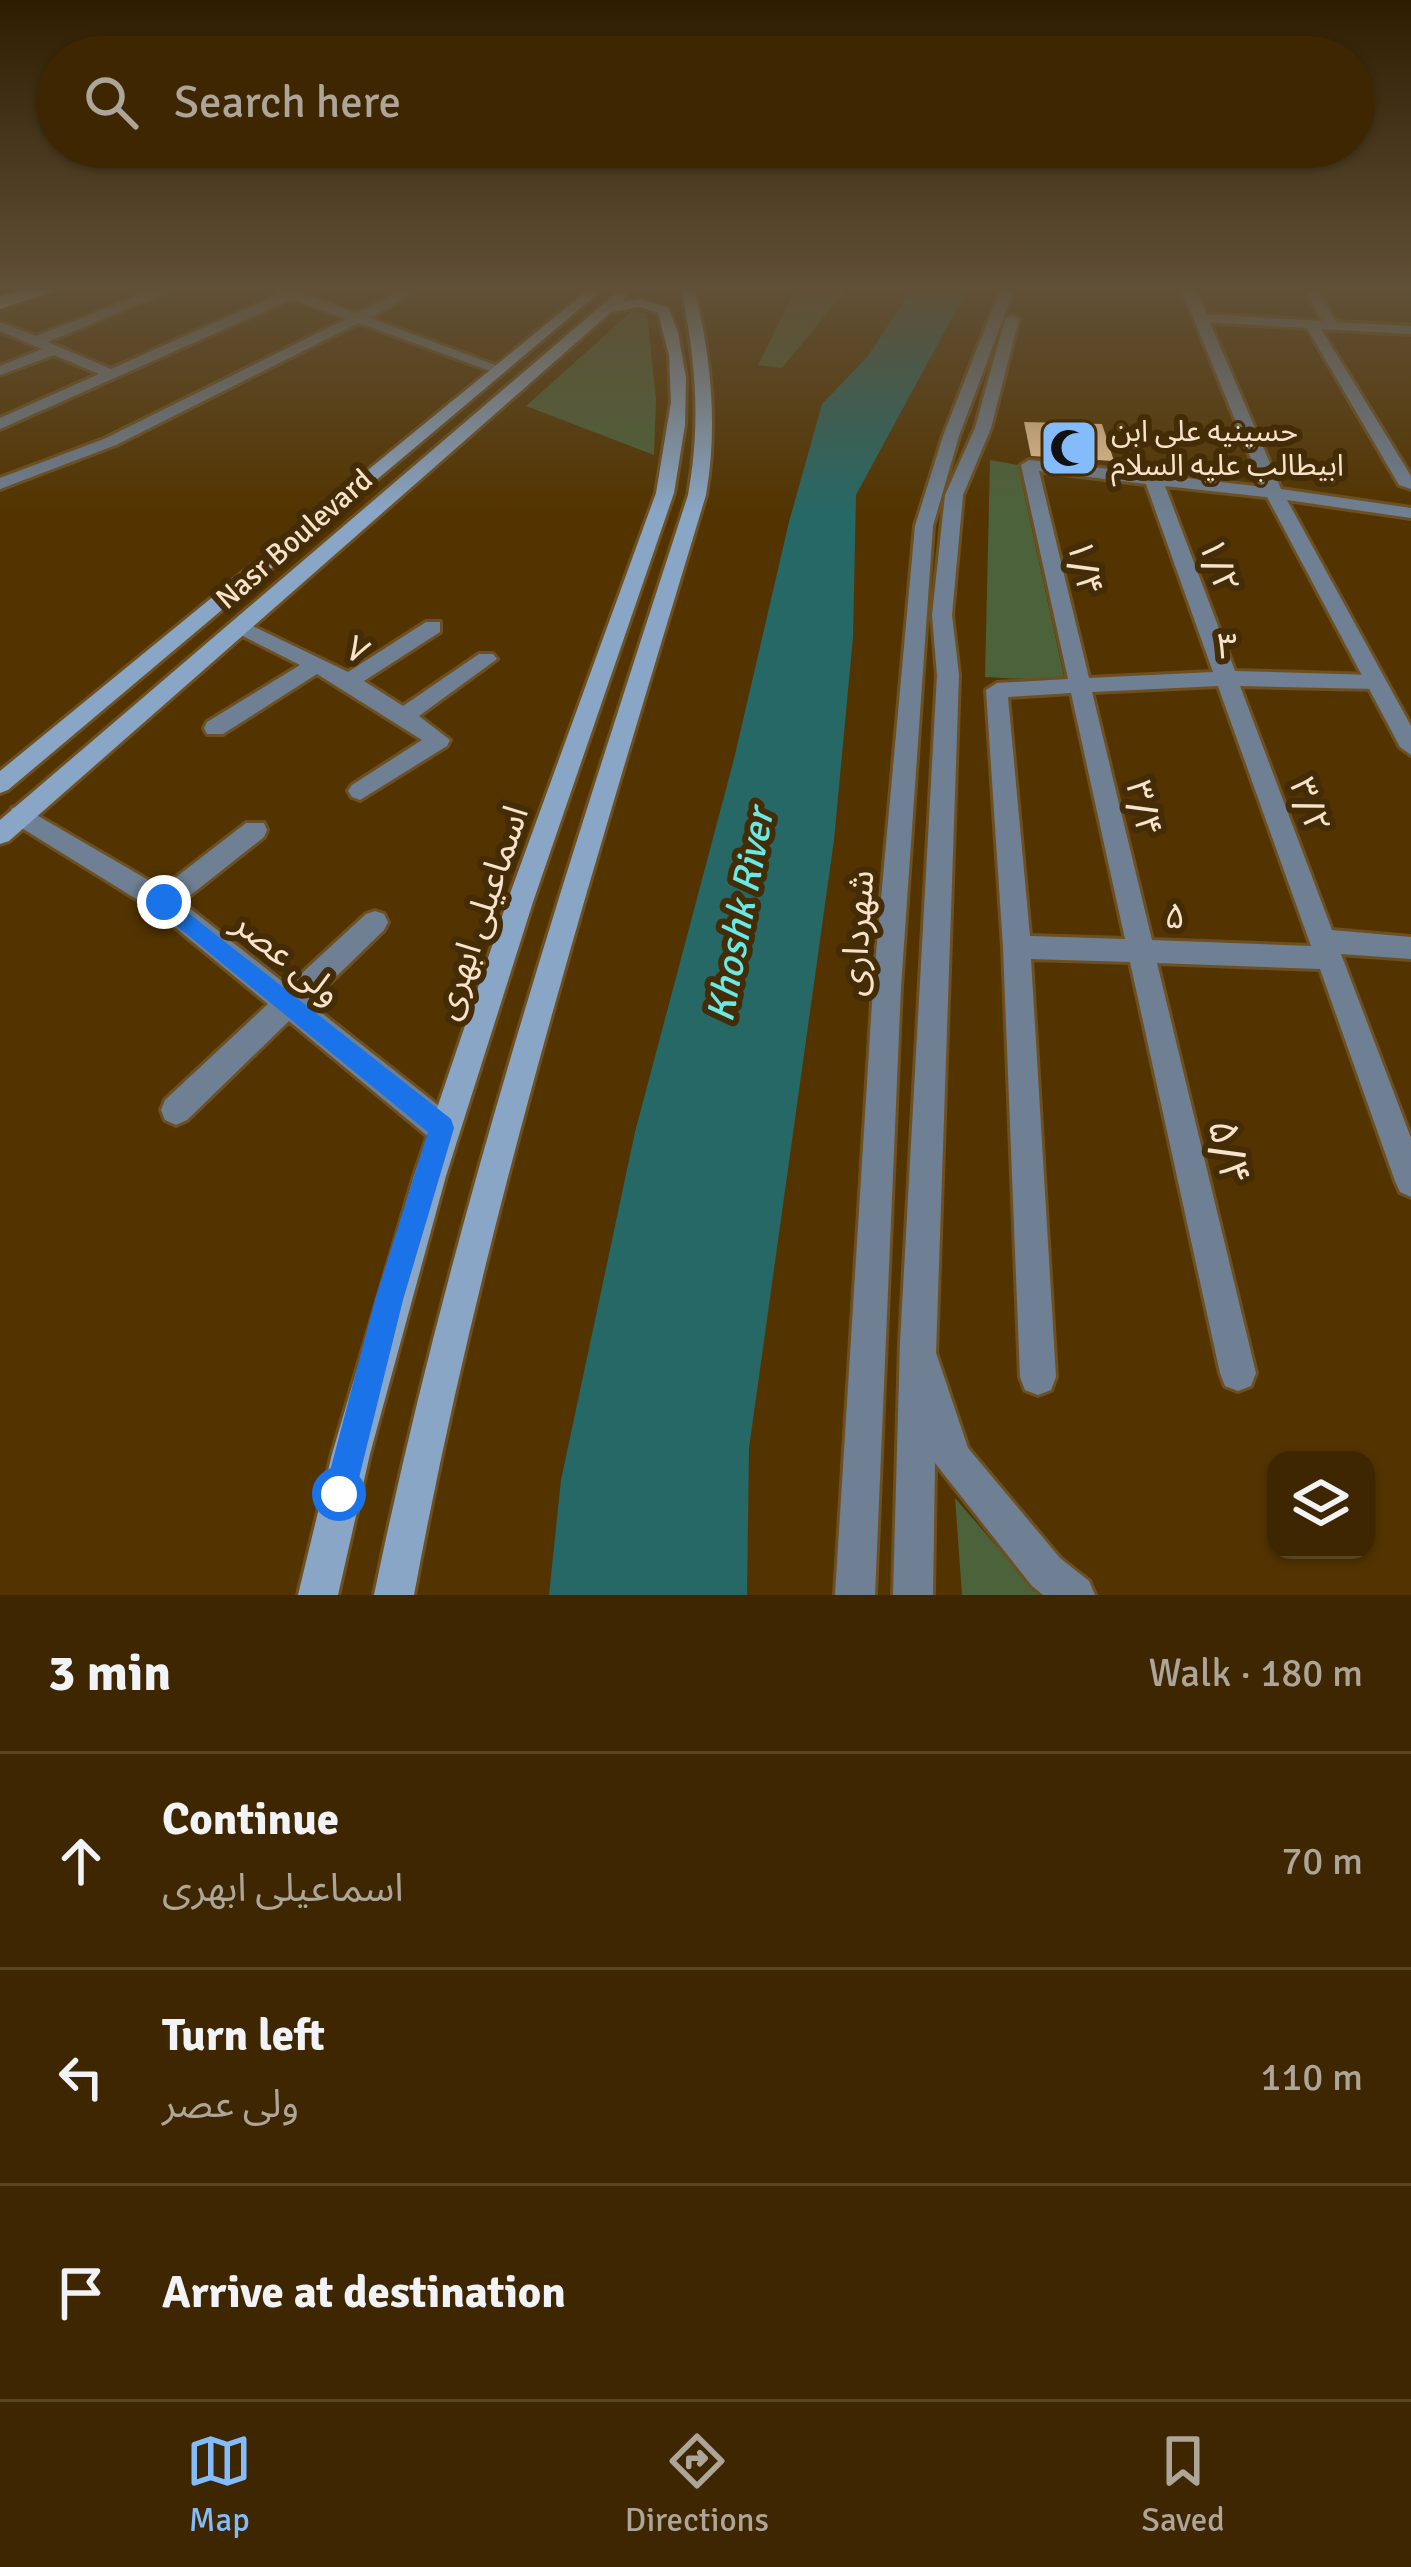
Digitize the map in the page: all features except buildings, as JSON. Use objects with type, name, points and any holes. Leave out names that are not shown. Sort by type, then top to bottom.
[{"type":"main road","name":"Nasr Boulevard","points":[[0,784],[509,364]]},
{"type":"main road","name":"Nasr Boulevard","points":[[10,825],[536,364]]},
{"type":"main road","name":"اسماعیلی ابهری","points":[[318,1595],[389,1300],[442,1128],[665,493],[677,441],[674,364]]},
{"type":"main road","points":[[394,1595],[452,1306],[489,1164],[697,495],[708,442],[701,364]]},
{"type":"main road","points":[[375,472],[407,481]]},
{"type":"street","points":[[90,364],[113,375]]},
{"type":"street","points":[[0,424],[136,364]]},
{"type":"street","points":[[0,484],[110,442],[267,364]]},
{"type":"street","points":[[486,364],[501,370]]},
{"type":"street","name":"شهرداری","points":[[855,1595],[887,987],[924,526],[978,364]]},
{"type":"street","points":[[913,1595],[918,1343],[944,803],[946,550],[955,495],[983,428],[999,364]]},
{"type":"street","points":[[1220,364],[1274,493],[1411,747]]},
{"type":"street","points":[[1335,364],[1408,485]]},
{"type":"street","name":"۱/۴","points":[[1079,683],[1029,466],[1152,475]]},
{"type":"street","points":[[1152,475],[1411,513]]},
{"type":"street","name":"۱/۲","points":[[1152,475],[1226,677]]},
{"type":"street","name":"۷","points":[[240,626],[349,680],[440,740],[360,791]]},
{"type":"street","points":[[349,680],[433,627]]},
{"type":"street","points":[[403,716],[486,659]]},
{"type":"street","points":[[215,728],[317,664]]},
{"type":"street","name":"۳","points":[[1017,947],[997,690],[1226,677],[1375,682]]},
{"type":"street","name":"۳/۲","points":[[1226,677],[1411,1180]]},
{"type":"street","name":"۳/۴","points":[[1079,683],[1140,950]]},
{"type":"street","name":"ولی عصر","points":[[10,825],[164,902],[442,1128]]},
{"type":"street","points":[[164,902],[255,830]]},
{"type":"street","points":[[176,1111],[375,922]]},
{"type":"street","points":[[1017,947],[1038,1377]]},
{"type":"street","name":"۵","points":[[1017,947],[1411,948]]},
{"type":"street","name":"۵/۴","points":[[1140,950],[1238,1373]]},
{"type":"street","points":[[918,1343],[952,1459],[1046,1572],[1075,1595]]},
{"type":"green space","points":[[572,364],[652,364],[654,455],[526,406]]},
{"type":"green space","points":[[990,460],[1018,465],[1065,681],[985,677]]},
{"type":"green space","points":[[955,1498],[1039,1595],[962,1595]]},
{"type":"water","name":"Khoshk River","points":[[860,364],[927,364],[856,495],[853,637],[834,840],[749,1448],[747,1595],[549,1595],[561,1480],[635,1132],[822,404]]},
{"type":"place","name":"حسینیه علی ابن ابیطالب علیه السلام","points":[[1069,448]]},
{"type":"route","points":[[164,902],[442,1128],[389,1300],[339,1494]]}]
